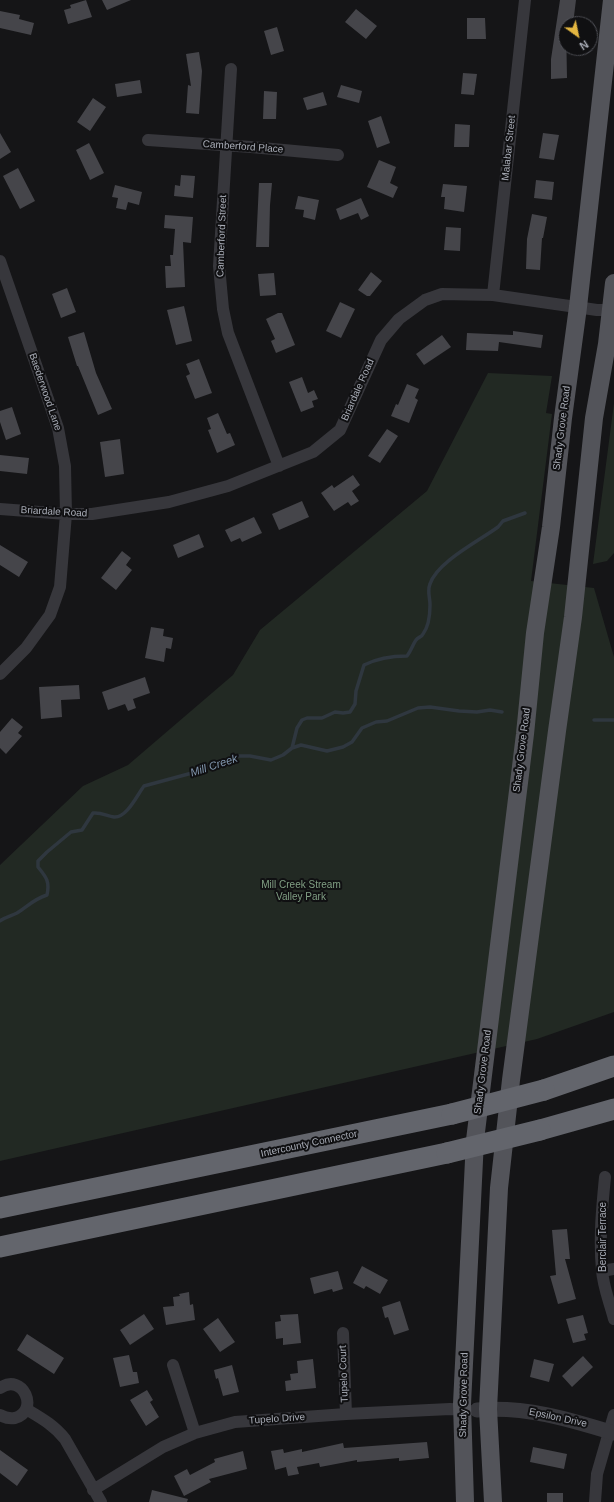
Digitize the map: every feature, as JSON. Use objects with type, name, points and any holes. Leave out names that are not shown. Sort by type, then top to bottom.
[{"type":"highway","name":"Intercounty Connector","points":[[0,1208],[452,1114],[544,1090],[614,1066]]},
{"type":"highway","points":[[0,1248],[447,1152],[540,1130],[614,1109]]},
{"type":"main road","name":"Shady Grove Road","points":[[493,1502],[476,1410],[475,1140],[525,734],[535,633],[551,527],[563,418],[578,308],[612,0]]},
{"type":"main road","name":"Shady Grove Road","points":[[465,1502],[511,1080],[556,731],[573,617],[594,418],[607,344],[614,283]]},
{"type":"street","name":"Malabar Street","points":[[493,295],[525,0]]},
{"type":"street","name":"Camberford Street","points":[[231,69],[219,266],[223,309],[228,333],[279,466]]},
{"type":"street","name":"Camberford Place","points":[[148,140],[338,155]]},
{"type":"street","name":"Baederwood Lane","points":[[0,261],[58,428],[65,466],[66,514],[60,588],[50,615],[26,648],[0,674]]},
{"type":"street","name":"Briardale Road","points":[[0,509],[66,514],[92,514],[169,502],[228,486],[313,452],[340,430],[381,340],[399,319],[425,300],[442,294],[493,295],[578,308],[612,310]]},
{"type":"street","name":"Berclair Terrace","points":[[605,1177],[601,1225],[602,1271],[604,1285],[614,1319]]},
{"type":"street","points":[[602,1271],[614,1269]]},
{"type":"street","name":"Tupelo Court","points":[[343,1333],[346,1414]]},
{"type":"street","points":[[173,1366],[195,1433]]},
{"type":"street","points":[[0,1388],[9,1384],[20,1387],[27,1397],[26,1408],[23,1413],[14,1418],[8,1418],[0,1415]]},
{"type":"street","points":[[26,1408],[52,1425],[65,1439],[101,1502]]},
{"type":"street","name":"Tupelo Drive","points":[[93,1490],[163,1447],[195,1433],[235,1422],[346,1414],[476,1410]]},
{"type":"street","name":"Epsilon Drive","points":[[476,1410],[533,1412],[579,1422],[612,1432]]},
{"type":"street","points":[[595,1502],[597,1474],[612,1432],[614,1414]]},
{"type":"green space","name":"Mill Creek Stream Valley Park","points":[[488,373],[552,376],[546,413],[552,414],[531,581],[594,588],[614,657],[614,1012],[537,1039],[0,1161],[0,865],[83,786],[128,765],[233,675],[260,630],[427,491]]},
{"type":"green space","points":[[614,403],[614,553],[607,561],[593,564]]},
{"type":"building","points":[[86,0],[92,17],[68,24],[64,10],[71,8],[70,5]]},
{"type":"building","points":[[102,0],[131,0],[107,10]]},
{"type":"building","points":[[560,0],[576,0],[574,16],[558,16],[558,56],[567,56],[567,78],[551,79],[551,59]]},
{"type":"building","points":[[356,9],[377,26],[366,39],[345,22]]},
{"type":"building","points":[[0,11],[20,15],[19,19],[34,23],[31,35],[0,28]]},
{"type":"building","points":[[467,18],[485,18],[486,39],[467,39]]},
{"type":"building","points":[[277,27],[284,51],[271,55],[264,31]]},
{"type":"building","points":[[199,52],[202,71],[199,114],[186,113],[188,85],[191,86],[186,54]]},
{"type":"building","points":[[463,73],[477,74],[474,95],[461,94]]},
{"type":"building","points":[[140,80],[142,93],[117,97],[115,84]]},
{"type":"building","points":[[341,85],[362,91],[359,103],[337,97]]},
{"type":"building","points":[[264,91],[277,92],[276,119],[263,119]]},
{"type":"building","points":[[323,92],[327,105],[307,110],[303,98]]},
{"type":"building","points":[[93,98],[106,107],[90,131],[77,122]]},
{"type":"building","points":[[381,116],[390,143],[377,148],[368,121]]},
{"type":"building","points":[[455,124],[470,125],[469,147],[454,147]]},
{"type":"building","points":[[0,133],[11,152],[0,159]]},
{"type":"building","points":[[543,133],[559,135],[554,160],[539,158]]},
{"type":"building","points":[[89,143],[104,173],[90,180],[76,150]]},
{"type":"building","points":[[379,160],[396,167],[390,183],[398,187],[393,198],[367,187]]},
{"type":"building","points":[[18,168],[35,201],[20,209],[3,176]]},
{"type":"building","points":[[181,175],[195,176],[193,198],[174,196],[175,185],[180,186]]},
{"type":"building","points":[[536,180],[554,182],[552,200],[534,198]]},
{"type":"building","points":[[259,183],[272,183],[269,247],[256,247]]},
{"type":"building","points":[[443,184],[467,186],[464,212],[444,209],[445,197],[441,197]]},
{"type":"building","points":[[115,185],[142,192],[139,205],[128,202],[126,210],[116,208],[118,198],[112,197]]},
{"type":"building","points":[[298,196],[319,200],[315,220],[303,217],[304,210],[295,209]]},
{"type":"building","points":[[361,198],[369,216],[361,220],[358,213],[340,220],[336,209]]},
{"type":"building","points":[[532,214],[547,217],[542,238],[540,270],[526,269],[527,239]]},
{"type":"building","points":[[165,215],[193,217],[191,243],[183,242],[185,287],[166,288],[165,266],[171,266],[170,255],[173,255],[175,229],[164,228]]},
{"type":"building","points":[[446,227],[461,228],[460,251],[444,250]]},
{"type":"building","points":[[371,272],[382,281],[370,296],[367,296],[358,290]]},
{"type":"building","points":[[274,273],[276,295],[260,296],[258,274]]},
{"type":"building","points":[[67,288],[76,312],[61,318],[52,294]]},
{"type":"building","points":[[340,302],[355,309],[341,338],[326,331]]},
{"type":"building","points":[[184,306],[192,341],[176,345],[167,310]]},
{"type":"building","points":[[278,313],[282,313],[295,345],[276,353],[271,341],[275,339],[266,319]]},
{"type":"building","points":[[513,331],[543,335],[541,348],[499,342],[498,351],[466,350],[467,333],[513,335]]},
{"type":"building","points":[[84,332],[96,373],[112,409],[98,415],[77,366],[68,337]]},
{"type":"building","points":[[442,335],[451,347],[424,365],[416,354]]},
{"type":"building","points":[[199,359],[212,393],[195,399],[186,376],[190,374],[186,364]]},
{"type":"building","points":[[302,377],[308,393],[314,390],[318,399],[312,401],[314,407],[301,412],[289,382]]},
{"type":"building","points":[[407,384],[419,389],[415,398],[418,400],[409,423],[391,416],[396,404],[398,405]]},
{"type":"building","points":[[12,407],[21,434],[6,440],[0,422],[0,411]]},
{"type":"building","points":[[218,413],[227,434],[230,433],[235,445],[217,453],[208,430],[211,429],[207,418]]},
{"type":"building","points":[[387,429],[398,436],[380,463],[368,456]]},
{"type":"building","points":[[120,439],[124,474],[105,477],[100,442]]},
{"type":"building","points":[[0,455],[29,458],[27,474],[0,471]]},
{"type":"building","points":[[353,475],[360,485],[352,491],[359,501],[351,506],[348,502],[334,511],[321,493],[332,485],[334,488]]},
{"type":"building","points":[[302,501],[309,517],[279,530],[272,514]]},
{"type":"building","points":[[254,517],[262,533],[242,542],[240,538],[231,542],[225,530]]},
{"type":"building","points":[[199,534],[204,547],[178,558],[173,545]]},
{"type":"building","points":[[0,545],[28,562],[19,577],[0,565]]},
{"type":"building","points":[[122,551],[131,558],[126,565],[132,570],[116,590],[101,578]]},
{"type":"building","points":[[151,627],[164,629],[163,636],[173,638],[171,649],[166,648],[164,662],[145,658]]},
{"type":"building","points":[[145,677],[150,693],[133,699],[136,708],[128,711],[125,704],[108,710],[102,692]]},
{"type":"building","points":[[79,685],[80,699],[61,700],[62,717],[41,719],[39,687]]},
{"type":"building","points":[[12,718],[23,727],[18,733],[22,736],[6,754],[0,748],[0,732]]},
{"type":"building","points":[[567,1229],[570,1259],[565,1259],[576,1299],[558,1304],[550,1276],[556,1275],[552,1230]]},
{"type":"building","points":[[362,1266],[388,1280],[380,1294],[366,1286],[364,1289],[353,1283]]},
{"type":"building","points":[[338,1271],[343,1289],[333,1292],[332,1289],[314,1294],[310,1278]]},
{"type":"building","points":[[189,1292],[190,1305],[193,1304],[195,1320],[166,1325],[163,1307],[174,1306],[173,1297]]},
{"type":"building","points":[[400,1301],[409,1330],[394,1335],[388,1317],[385,1318],[382,1307]]},
{"type":"building","points":[[144,1314],[154,1329],[130,1345],[120,1330]]},
{"type":"building","points":[[298,1314],[301,1343],[283,1345],[283,1338],[276,1339],[275,1322],[281,1321],[280,1315]]},
{"type":"building","points":[[583,1315],[588,1333],[584,1334],[586,1340],[573,1343],[566,1319]]},
{"type":"building","points":[[218,1318],[235,1342],[220,1352],[203,1329]]},
{"type":"building","points":[[27,1334],[64,1358],[54,1374],[17,1350]]},
{"type":"building","points":[[129,1355],[133,1372],[137,1372],[139,1383],[120,1387],[113,1358]]},
{"type":"building","points":[[583,1356],[593,1367],[572,1387],[562,1376]]},
{"type":"building","points":[[313,1359],[316,1388],[286,1391],[285,1381],[291,1380],[290,1374],[298,1373],[297,1361]]},
{"type":"building","points":[[534,1359],[554,1364],[549,1382],[530,1377]]},
{"type":"building","points":[[232,1365],[239,1392],[223,1396],[214,1370]]},
{"type":"building","points":[[147,1390],[153,1400],[150,1402],[159,1417],[146,1426],[130,1400]]},
{"type":"building","points":[[427,1442],[429,1458],[399,1461],[399,1458],[357,1462],[357,1460],[320,1467],[319,1463],[297,1467],[299,1474],[288,1476],[286,1467],[275,1470],[271,1451],[283,1449],[284,1453],[302,1449],[302,1452],[343,1443],[344,1448]]},
{"type":"building","points":[[533,1447],[567,1454],[564,1469],[530,1462]]},
{"type":"building","points":[[0,1450],[28,1470],[17,1486],[0,1473]]},
{"type":"building","points":[[243,1451],[247,1469],[209,1479],[211,1482],[184,1496],[174,1476],[187,1469],[190,1475],[215,1462],[214,1459]]},
{"type":"building","points":[[152,1490],[188,1499],[187,1502],[149,1502]]},
{"type":"building","points":[[547,1493],[563,1493],[563,1502],[547,1502]]},
{"type":"waterway","points":[[292,748],[297,728],[302,720],[307,718],[322,718],[335,712],[350,712],[355,704],[356,691],[364,665],[385,658],[407,656],[416,640],[427,628],[430,613],[429,587],[434,576],[441,568],[460,552],[498,527],[503,521],[525,513]]},
{"type":"waterway","name":"Mill Creek","points":[[0,921],[17,913],[47,895],[48,883],[38,867],[38,861],[47,852],[71,832],[82,830],[93,813],[114,817],[123,814],[144,786],[192,773],[238,756],[250,756],[271,760],[283,755],[292,748],[301,745],[327,751],[343,747],[352,742],[362,728],[376,722],[387,721],[418,708],[430,707],[459,711],[477,712],[490,710],[502,712]]},
{"type":"waterway","name":"Mill Creek","points":[[594,720],[614,720]]}]
